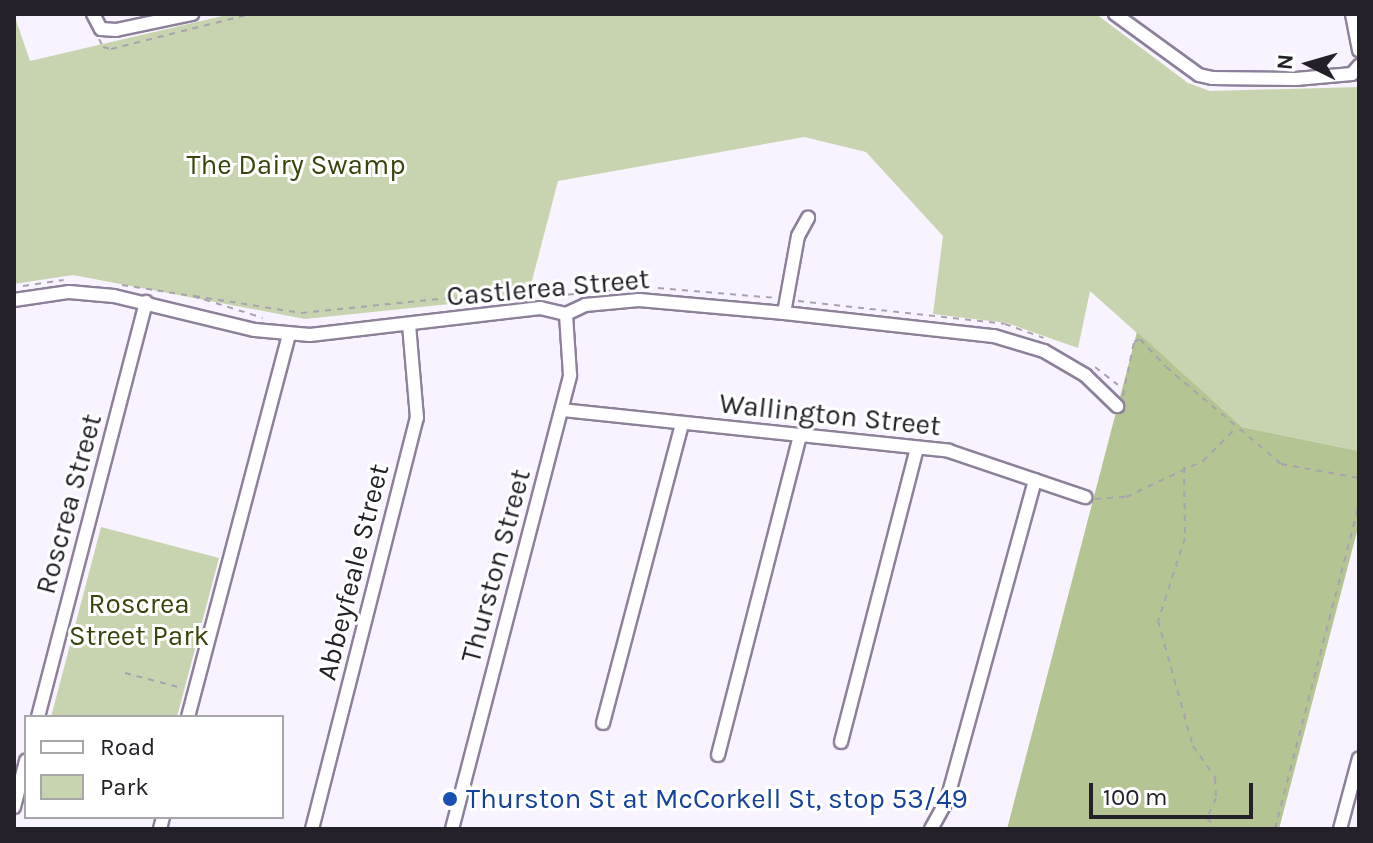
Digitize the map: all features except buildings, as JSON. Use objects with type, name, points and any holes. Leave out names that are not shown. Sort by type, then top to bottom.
[{"type":"street","points":[[93,14],[101,29],[192,14]]},
{"type":"street","points":[[1115,14],[1199,75],[1212,78],[1296,79],[1352,74],[1359,66]]},
{"type":"street","points":[[1352,14],[1359,50]]},
{"type":"street","points":[[784,313],[798,236],[808,218]]},
{"type":"street","name":"Castlerea Street","points":[[14,300],[69,292],[146,302],[289,335],[409,325],[540,308],[566,314],[585,305],[639,300],[784,313],[994,336],[1044,351],[1085,375],[1117,406]]},
{"type":"street","name":"Roscrea Street","points":[[39,715],[146,302]]},
{"type":"street","name":"Thurston Street","points":[[452,829],[562,410],[571,361],[566,314]]},
{"type":"street","name":"Abbeyfeale Street","points":[[312,829],[417,418],[409,325]]},
{"type":"street","points":[[189,715],[289,335]]},
{"type":"street","name":"Wallington Street","points":[[562,410],[949,451],[1085,497]]},
{"type":"street","points":[[603,723],[682,424]]},
{"type":"street","points":[[718,755],[800,435]]},
{"type":"street","points":[[841,742],[917,449]]},
{"type":"street","points":[[931,829],[947,800],[1035,480]]},
{"type":"street","points":[[1340,829],[1359,758]]},
{"type":"street","points":[[14,807],[24,769]]},
{"type":"path","points":[[101,29],[99,42],[111,49],[250,14]]},
{"type":"path","points":[[14,288],[73,279]]},
{"type":"path","points":[[109,284],[301,313],[458,297],[508,300]]},
{"type":"path","points":[[536,297],[565,294]]},
{"type":"path","points":[[193,296],[269,319]]},
{"type":"path","points":[[477,305],[522,299]]},
{"type":"path","points":[[1117,406],[1134,342],[1140,339],[1281,464],[1359,478]]},
{"type":"path","points":[[1085,497],[1126,497],[1184,467],[1203,461],[1237,427]]},
{"type":"path","points":[[1184,467],[1185,538],[1158,621],[1193,746],[1215,778],[1216,798],[1207,818],[1217,829]]},
{"type":"path","points":[[1275,829],[1359,505]]},
{"type":"path","points":[[125,673],[187,689]]},
{"type":"green space","name":"The Dairy Swamp","points":[[14,14],[30,61],[231,14],[1096,14],[1188,83],[1210,91],[1359,87],[1359,451],[1242,427],[1090,291],[1078,348],[1007,323],[933,314],[943,236],[866,152],[804,137],[558,181],[528,296],[305,319],[73,275],[14,284]]},
{"type":"green space","points":[[1137,332],[1242,427],[1359,451],[1359,524],[1279,829],[1007,829]]},
{"type":"green space","name":"Roscrea Street Park","points":[[101,527],[219,558],[178,715],[52,715]]},
{"type":"place","name":"Thurston St at McCorkell St, stop 53/49","points":[[450,799]]}]
